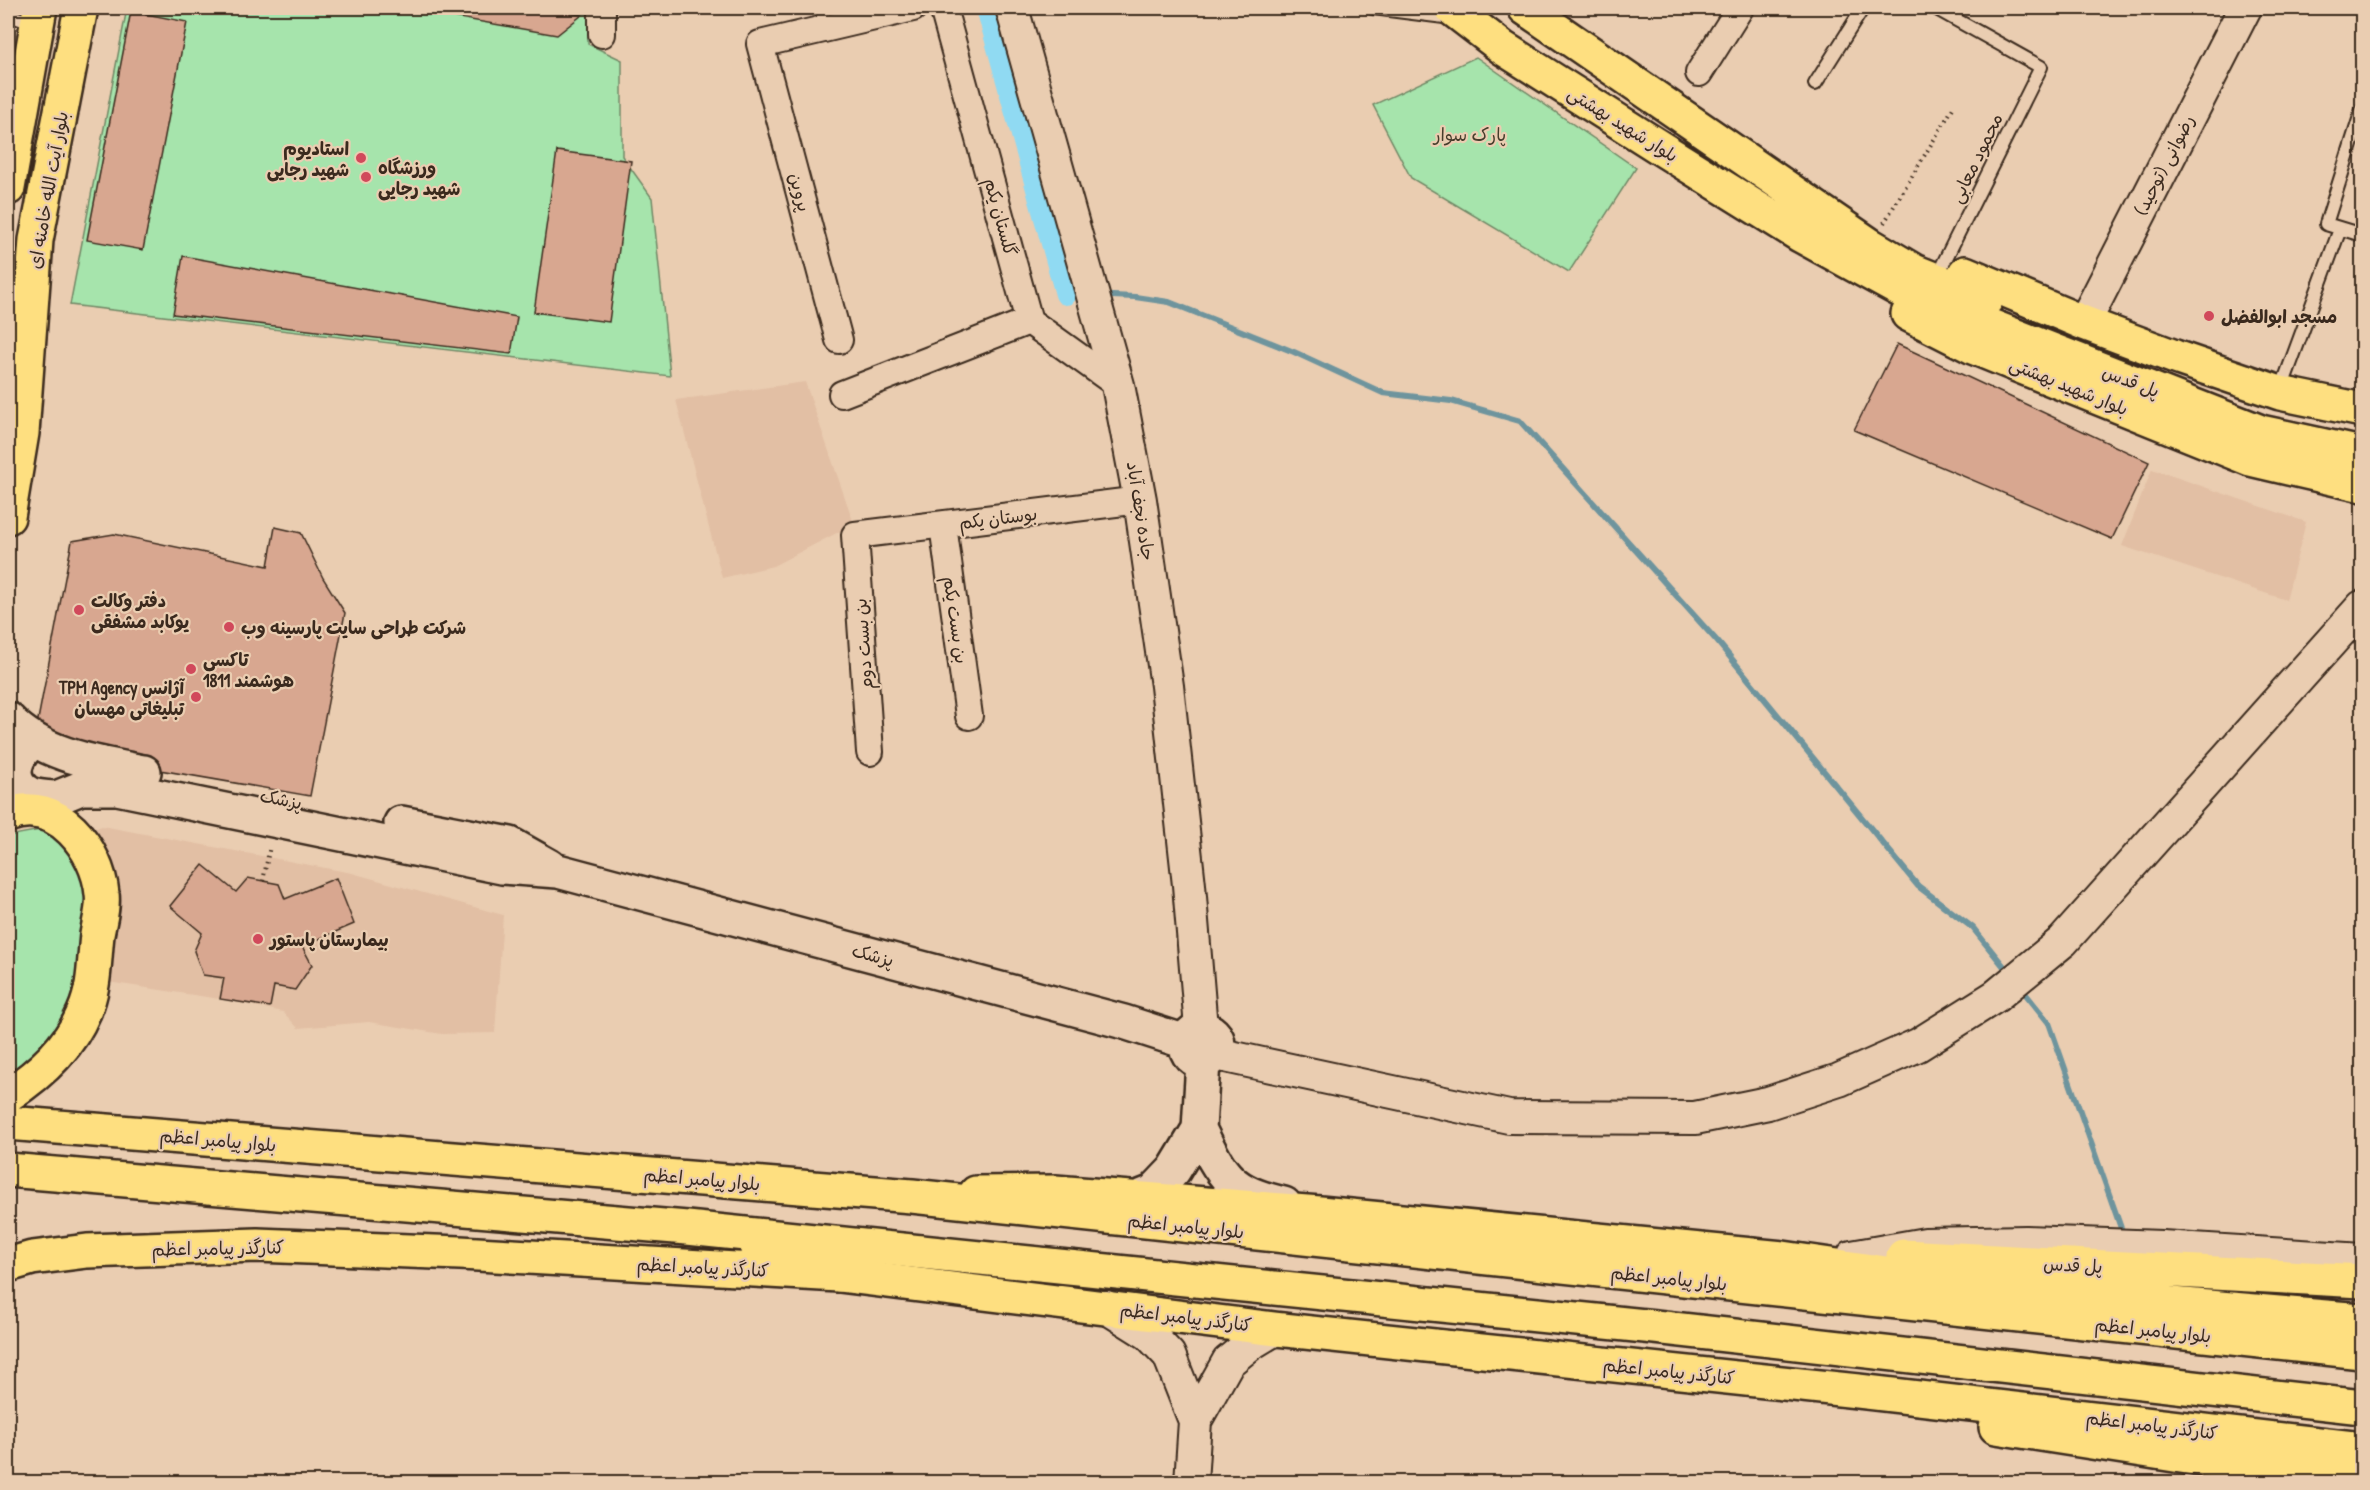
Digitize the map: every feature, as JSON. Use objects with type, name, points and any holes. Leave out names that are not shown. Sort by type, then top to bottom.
[{"type":"main road","name":"بلوار آیت الله خامنه ای","points":[[8,517],[21,433],[36,240],[81,8]]},
{"type":"main road","name":"بلوار شهید بهشتی","points":[[1531,10],[1870,245],[1921,276]]},
{"type":"main road","name":"بلوار شهید بهشتی","points":[[1459,14],[1503,48],[1800,235],[1912,317],[1975,348],[2250,459],[2362,485]]},
{"type":"main road","points":[[8,188],[28,16]]},
{"type":"main road","name":"بلوار شهید بهشتی","points":[[1827,214],[1877,234],[1921,276]]},
{"type":"main road","name":"بلوار شهید بهشتی","points":[[1800,235],[1921,276],[2084,322],[2280,393],[2362,410]]},
{"type":"main road","points":[[8,366],[36,240]]},
{"type":"main road","name":"پل قدس","points":[[1921,276],[2268,414],[2362,434]]},
{"type":"main road","name":"پل قدس","points":[[1921,276],[2261,432],[2362,454]]},
{"type":"main road","name":"پزشک","points":[[8,719],[34,742],[104,764],[510,844],[558,871]]},
{"type":"main road","points":[[8,1095],[31,1080],[56,1056],[84,1013],[92,991],[103,896],[98,872],[86,849],[67,825],[29,808],[29,794],[21,787],[15,768],[17,758],[25,747],[34,742]]},
{"type":"main road","name":"پزشک","points":[[29,808],[81,788],[117,788],[502,867],[558,871],[1112,1019],[1202,1046]]},
{"type":"main road","name":"جاده نجف آباد","points":[[1199,1129],[1202,1046]]},
{"type":"main road","name":"بلوار پیامبر اعظم","points":[[8,1123],[912,1196],[2362,1352]]},
{"type":"main road","points":[[1138,1198],[1153,1192],[1174,1170],[1199,1129]]},
{"type":"main road","points":[[1199,1129],[1213,1158],[1229,1179],[1244,1192],[1262,1199],[1320,1213]]},
{"type":"main road","points":[[8,1170],[687,1228],[1655,1326],[2362,1407]]},
{"type":"main road","points":[[912,1196],[1010,1191],[1055,1192],[1320,1213],[1783,1258],[1995,1289],[2362,1320]]},
{"type":"main road","points":[[687,1228],[839,1275]]},
{"type":"main road","name":"کنارگذر پیامبر اعظم","points":[[8,1265],[32,1258],[87,1251],[257,1245],[460,1253],[839,1275],[1275,1329],[1858,1391],[2362,1449]]},
{"type":"main road","name":"پل قدس","points":[[1783,1258],[1851,1254],[2362,1281]]},
{"type":"main road","points":[[1858,1391],[2002,1429],[2213,1461],[2362,1480]]},
{"type":"street","points":[[602,8],[602,34]]},
{"type":"street","points":[[823,18],[913,8]]},
{"type":"street","name":"گلستان یکم","points":[[943,8],[1029,321]]},
{"type":"street","name":"جاده نجف آباد","points":[[1012,8],[1118,385],[1140,500],[1167,686],[1190,885],[1202,1046]]},
{"type":"street","points":[[1699,73],[1740,8]]},
{"type":"street","name":"رضوانی (توحید)","points":[[2084,322],[2245,8]]},
{"type":"street","name":"پروین","points":[[823,18],[760,44],[839,340]]},
{"type":"street","points":[[842,394],[1029,321],[1118,385]]},
{"type":"street","name":"بوستان یکم","points":[[855,536],[1140,500]]},
{"type":"street","name":"بن بست یکم","points":[[943,525],[969,716]]},
{"type":"street","name":"بن بست دوم","points":[[855,536],[870,752]]},
{"type":"street","points":[[1202,1046],[1509,1117],[1695,1118],[1768,1103],[1839,1080],[1918,1045],[1996,996],[2063,941],[2362,607]]},
{"type":"street","points":[[1851,1254],[1925,1241],[2026,1239],[2162,1244],[2362,1257]]},
{"type":"street","points":[[1106,1307],[1149,1334],[1168,1355],[1195,1421]]},
{"type":"street","points":[[1191,1482],[1195,1421],[1228,1362],[1250,1344],[1275,1329]]},
{"type":"lane","points":[[1373,8],[1459,14]]},
{"type":"lane","points":[[1815,84],[1863,8]]},
{"type":"lane","name":"محمود معابی","points":[[1921,276],[2041,67],[1935,8]]},
{"type":"lane","points":[[2362,110],[2326,224],[2362,235]]},
{"type":"lane","points":[[2280,393],[2340,229]]},
{"type":"path","points":[[1877,234],[1953,108]]},
{"type":"path","points":[[263,881],[274,819]]},
{"type":"shaded area","points":[[805,382],[854,524],[773,566],[722,578],[676,400]]},
{"type":"shaded area","points":[[2152,469],[2306,522],[2286,600],[2122,546]]},
{"type":"shaded area","points":[[102,826],[352,873],[503,915],[495,1033],[442,1034],[369,1022],[298,1028],[283,1012],[220,999],[101,981],[98,857],[94,829]]},
{"type":"green space","name":"ورزشگاه شهید رجایی","points":[[127,8],[588,8],[588,44],[622,60],[622,156],[652,198],[670,376],[70,305]]},
{"type":"green space","name":"پارک سوار","points":[[1476,57],[1636,168],[1569,272],[1411,178],[1373,105]]},
{"type":"green space","points":[[67,825],[86,849],[92,991],[8,1095],[8,836]]},
{"type":"building","points":[[431,8],[538,8],[582,15],[557,35],[430,13]]},
{"type":"building","points":[[131,11],[187,22],[143,250],[87,240]]},
{"type":"building","points":[[557,151],[631,161],[609,322],[534,312]]},
{"type":"building","points":[[183,256],[517,317],[511,354],[173,314]]},
{"type":"building","points":[[1897,344],[2149,462],[2112,539],[1854,430]]},
{"type":"building","name":"تاکسی هوشمند 1811","points":[[275,527],[301,533],[323,578],[345,613],[310,796],[73,755],[37,725],[72,541],[114,534],[268,566]]},
{"type":"building","name":"بیمارستان پاستور","points":[[203,865],[236,892],[248,878],[279,884],[285,899],[336,878],[354,924],[302,946],[312,965],[295,990],[274,986],[270,1007],[220,999],[224,978],[203,975],[194,951],[202,933],[170,906]]},
{"type":"waterway","points":[[987,8],[1066,294]]},
{"type":"waterway","points":[[1066,294],[1073,294]]},
{"type":"waterway","points":[[1112,296],[1169,302],[1294,352],[1383,393],[1451,401],[1520,421],[1717,641],[1918,886],[1973,928],[2010,974]]},
{"type":"waterway","points":[[2020,987],[2049,1023],[2122,1231]]},
{"type":"place","name":"استادیوم شهید رجایی","points":[[361,158]]},
{"type":"place","name":"ورزشگاه شهید رجایی","points":[[366,177]]},
{"type":"place","name":"مسجد ابوالفضل","points":[[2209,316]]},
{"type":"place","name":"دفتر وکالت یوکابد مشفقی","points":[[79,610]]},
{"type":"place","name":"شرکت طراحی سایت پارسینه وب","points":[[229,627]]},
{"type":"place","name":"تاکسی هوشمند 1811","points":[[191,669]]},
{"type":"place","name":"TPM Agency آژانس تبلیغاتی مهسان","points":[[196,697]]},
{"type":"place","name":"بیمارستان پاستور","points":[[258,939]]}]
